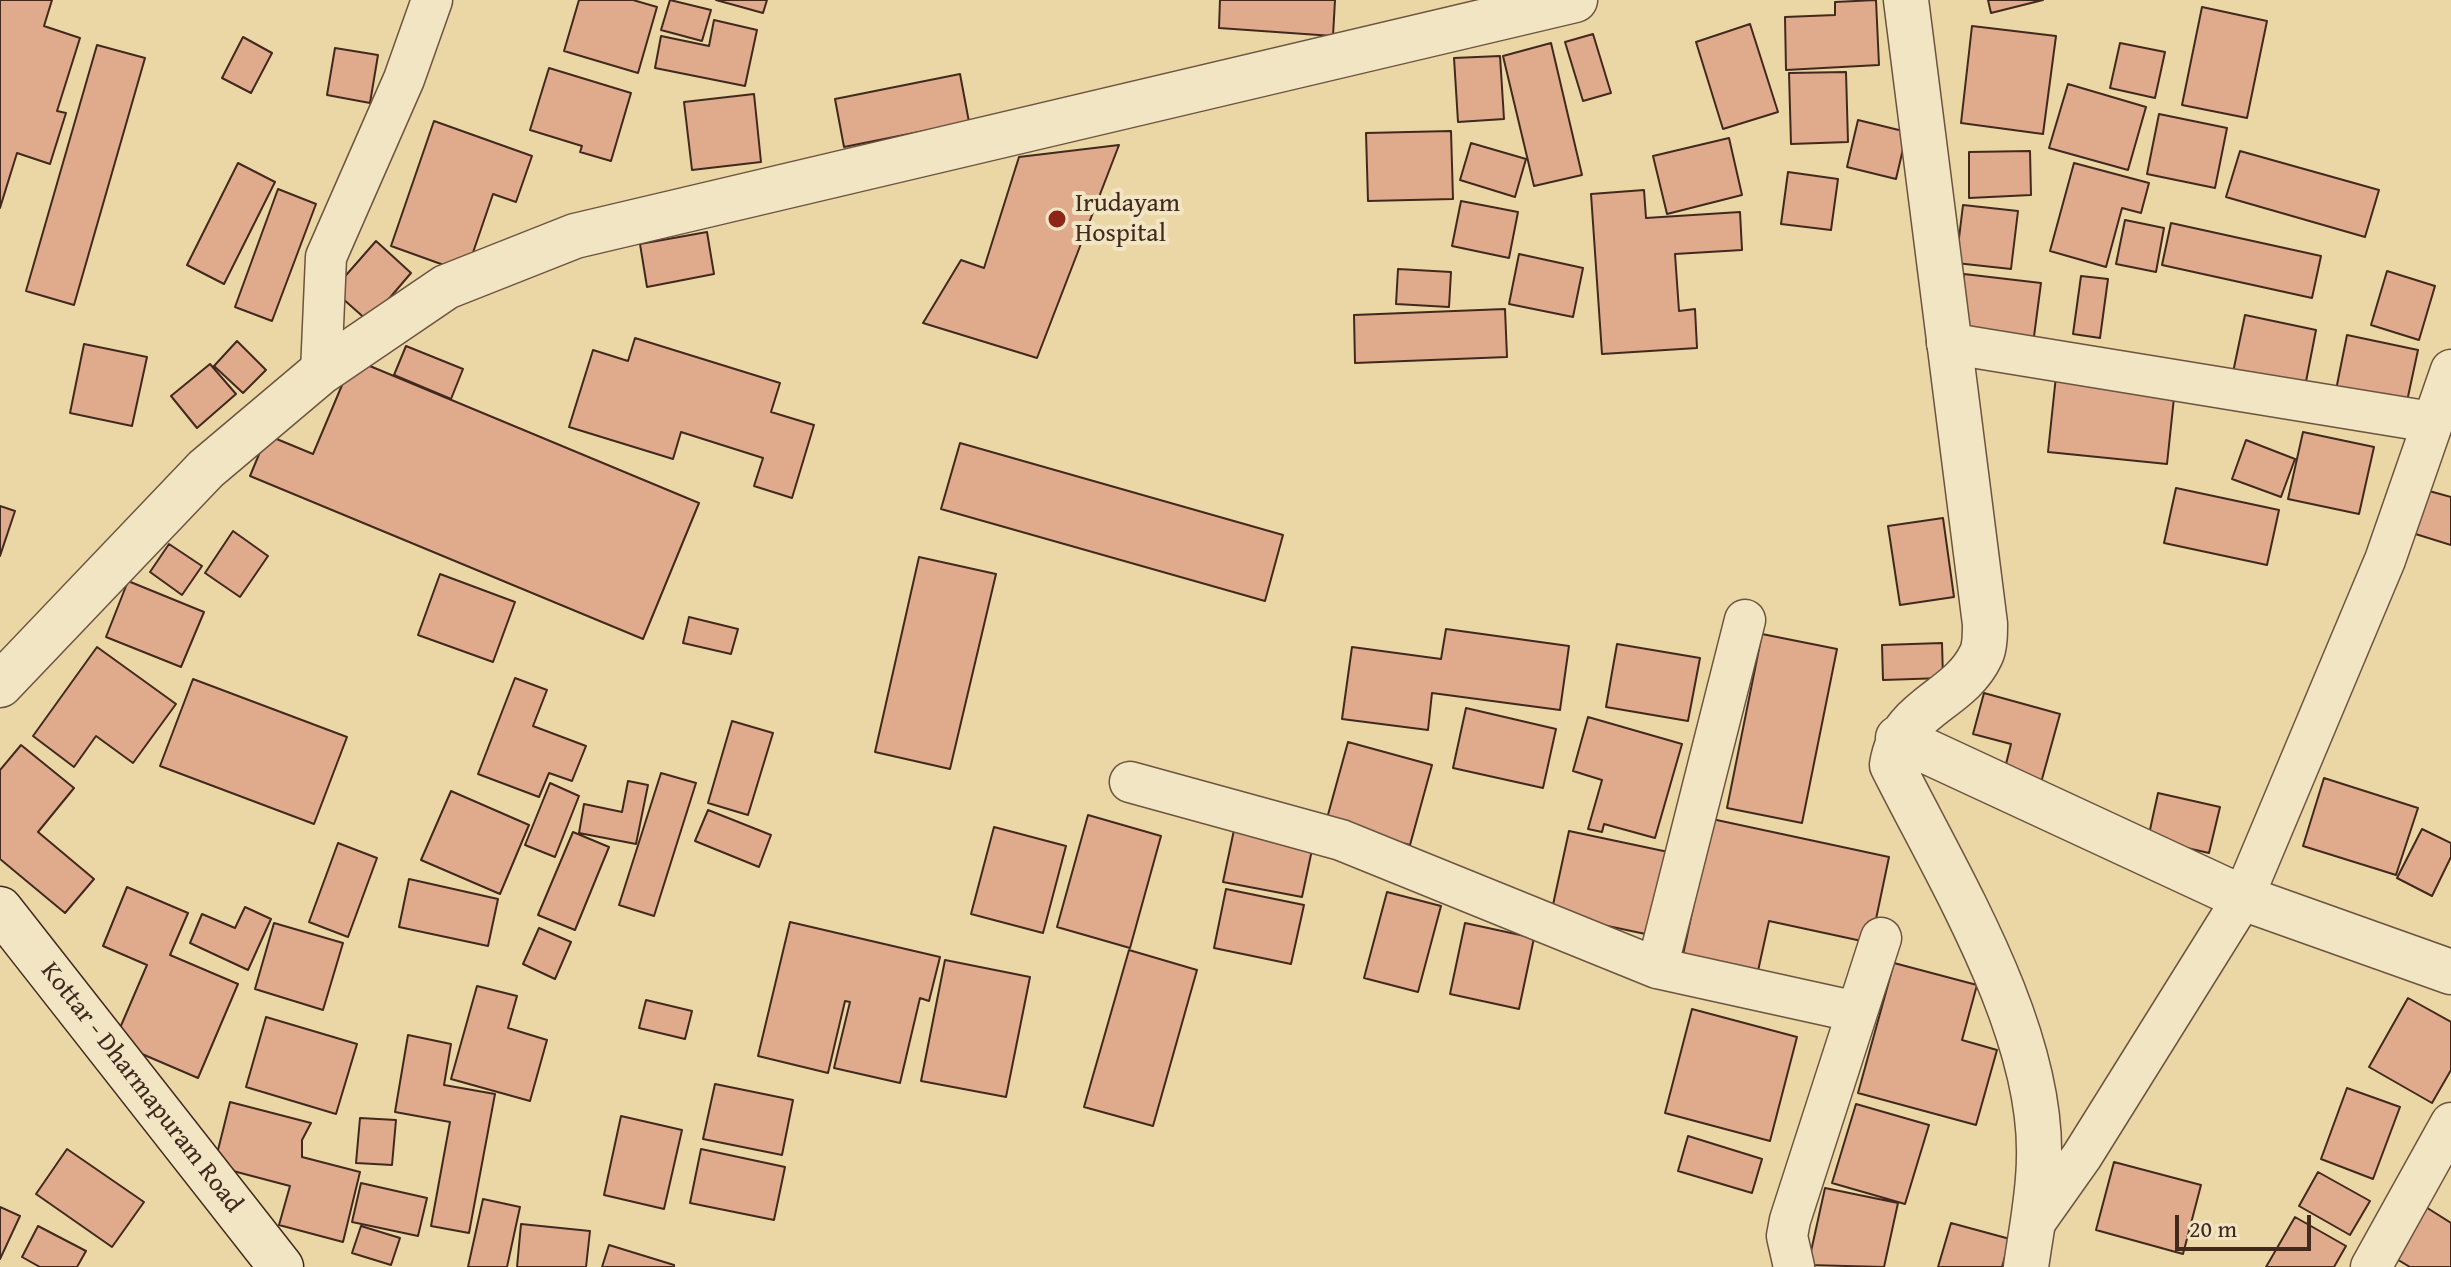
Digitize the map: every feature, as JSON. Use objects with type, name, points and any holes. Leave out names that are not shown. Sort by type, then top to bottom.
[{"type":"street","points":[[321,372],[326,257],[404,79],[432,0]]},
{"type":"street","points":[[0,685],[206,469],[321,372],[446,287],[575,236],[1575,0]]},
{"type":"street","points":[[1906,0],[1947,343],[1985,624],[1983,653],[1967,675],[1898,738],[1892,765],[1994,969],[2029,1071],[2040,1156],[2029,1248]]},
{"type":"street","points":[[1947,343],[2431,422]]},
{"type":"street","points":[[2029,1248],[2082,1156],[2243,898],[2385,560],[2451,370]]},
{"type":"street","points":[[1657,968],[1745,620]]},
{"type":"street","points":[[1898,738],[2243,898],[2451,972]]},
{"type":"street","points":[[1130,782],[1341,840],[1657,968],[1857,1012]]},
{"type":"street","name":"Kottar - Dharmapuram Road","points":[[0,909],[281,1267]]},
{"type":"street","points":[[1794,1267],[1787,1236],[1790,1220],[1881,938]]},
{"type":"street","points":[[2371,1267],[2451,1123]]},
{"type":"building","points":[[0,0],[52,0],[44,26],[80,38],[57,111],[66,113],[50,164],[17,153],[0,208]]},
{"type":"building","points":[[579,0],[633,0],[657,7],[638,73],[564,51]]},
{"type":"building","points":[[670,0],[711,10],[702,41],[661,30]]},
{"type":"building","points":[[716,0],[767,0],[763,13]]},
{"type":"building","points":[[1220,0],[1335,0],[1333,36],[1219,28]]},
{"type":"building","points":[[1876,0],[1879,65],[1786,70],[1785,17],[1835,15],[1835,2]]},
{"type":"building","points":[[1988,0],[2043,0],[1991,13]]},
{"type":"building","points":[[2202,7],[2267,21],[2247,118],[2182,105]]},
{"type":"building","points":[[714,20],[757,30],[745,86],[655,68],[661,36],[709,46]]},
{"type":"building","points":[[1750,24],[1778,112],[1723,129],[1696,42]]},
{"type":"building","points":[[1972,26],[2056,36],[2043,134],[1961,123]]},
{"type":"building","points":[[1593,34],[1611,93],[1583,101],[1565,42]]},
{"type":"building","points":[[243,37],[272,53],[251,93],[222,78]]},
{"type":"building","points":[[1551,43],[1582,175],[1534,186],[1503,56]]},
{"type":"building","points":[[2120,43],[2165,52],[2155,98],[2110,88]]},
{"type":"building","points":[[97,45],[145,58],[74,305],[26,291]]},
{"type":"building","points":[[335,48],[378,55],[370,103],[327,95]]},
{"type":"building","points":[[1500,56],[1504,119],[1458,122],[1454,58]]},
{"type":"building","points":[[549,68],[631,93],[611,161],[580,152],[582,146],[530,130]]},
{"type":"building","points":[[1846,72],[1848,142],[1791,144],[1789,73]]},
{"type":"building","points":[[960,74],[969,122],[844,147],[835,99]]},
{"type":"building","points":[[2068,84],[2146,107],[2128,170],[2049,148]]},
{"type":"building","points":[[754,94],[761,162],[692,170],[684,102]]},
{"type":"building","points":[[2159,114],[2227,128],[2215,188],[2147,174]]},
{"type":"building","points":[[1858,120],[1907,132],[1896,179],[1847,167]]},
{"type":"building","points":[[434,121],[532,156],[516,202],[493,194],[466,273],[391,246]]},
{"type":"building","points":[[1451,131],[1453,199],[1368,201],[1366,133]]},
{"type":"building","points":[[1729,138],[1742,195],[1667,214],[1653,156]]},
{"type":"building","points":[[1471,143],[1526,159],[1515,197],[1460,180]]},
{"type":"building","points":[[1119,145],[1037,358],[923,323],[961,260],[984,268],[1019,157]]},
{"type":"building","points":[[2030,151],[2031,195],[1969,198],[1969,152]]},
{"type":"building","points":[[2240,151],[2379,190],[2365,237],[2226,197]]},
{"type":"building","points":[[238,163],[275,182],[224,284],[187,265]]},
{"type":"building","points":[[2074,163],[2149,183],[2141,213],[2122,208],[2106,267],[2050,251]]},
{"type":"building","points":[[1788,172],[1838,179],[1831,230],[1781,224]]},
{"type":"building","points":[[278,189],[316,204],[272,321],[235,307]]},
{"type":"building","points":[[1644,190],[1646,218],[1740,212],[1742,250],[1675,254],[1679,311],[1695,309],[1697,348],[1602,354],[1591,194]]},
{"type":"building","points":[[1461,201],[1518,212],[1509,258],[1452,246]]},
{"type":"building","points":[[1963,205],[2018,211],[2011,269],[1956,263]]},
{"type":"building","points":[[2125,220],[2164,228],[2156,272],[2116,264]]},
{"type":"building","points":[[2171,223],[2321,256],[2312,298],[2162,265]]},
{"type":"building","points":[[707,232],[714,274],[647,287],[640,244]]},
{"type":"building","points":[[376,241],[411,273],[369,322],[333,290]]},
{"type":"building","points":[[1519,254],[1583,268],[1573,317],[1509,304]]},
{"type":"building","points":[[1398,269],[1451,272],[1449,307],[1396,304]]},
{"type":"building","points":[[2387,271],[2435,286],[2419,340],[2371,325]]},
{"type":"building","points":[[1964,274],[2041,283],[2033,344],[1956,335]]},
{"type":"building","points":[[2081,276],[2108,279],[2100,338],[2073,334]]},
{"type":"building","points":[[1505,309],[1507,357],[1355,363],[1354,315]]},
{"type":"building","points":[[2245,315],[2316,330],[2303,397],[2231,382]]},
{"type":"building","points":[[2347,335],[2418,350],[2406,406],[2336,390]]},
{"type":"building","points":[[635,338],[780,383],[771,412],[814,425],[792,498],[754,486],[763,458],[681,432],[673,459],[569,427],[593,350],[628,361]]},
{"type":"building","points":[[237,341],[266,370],[243,393],[214,366]]},
{"type":"building","points":[[84,344],[147,357],[132,426],[70,413]]},
{"type":"building","points":[[406,346],[463,369],[451,399],[394,375]]},
{"type":"building","points":[[353,359],[699,503],[643,639],[250,476],[267,435],[313,454]]},
{"type":"building","points":[[210,364],[236,394],[197,428],[171,396]]},
{"type":"building","points":[[2056,376],[2175,388],[2167,464],[2048,452]]},
{"type":"building","points":[[2303,432],[2374,447],[2359,514],[2288,499]]},
{"type":"building","points":[[2246,440],[2295,459],[2281,497],[2232,479]]},
{"type":"building","points":[[960,443],[1283,535],[1265,601],[941,509]]},
{"type":"building","points":[[2176,488],[2279,510],[2267,565],[2164,543]]},
{"type":"building","points":[[2422,489],[2451,497],[2451,545],[2409,532]]},
{"type":"building","points":[[0,506],[15,511],[0,556]]},
{"type":"building","points":[[1943,518],[1954,597],[1900,605],[1888,526]]},
{"type":"building","points":[[233,531],[268,556],[240,597],[205,573]]},
{"type":"building","points":[[169,544],[202,566],[182,595],[150,572]]},
{"type":"building","points":[[919,557],[996,574],[950,769],[875,752]]},
{"type":"building","points":[[440,574],[515,602],[493,662],[418,635]]},
{"type":"building","points":[[128,581],[204,612],[181,667],[106,637]]},
{"type":"building","points":[[689,617],[738,629],[731,654],[683,643]]},
{"type":"building","points":[[1446,629],[1569,646],[1560,710],[1432,693],[1428,730],[1342,719],[1352,647],[1441,659]]},
{"type":"building","points":[[1762,634],[1837,649],[1802,823],[1727,808]]},
{"type":"building","points":[[1942,643],[1943,678],[1883,680],[1882,645]]},
{"type":"building","points":[[1617,644],[1700,658],[1688,721],[1606,707]]},
{"type":"building","points":[[97,647],[176,704],[133,763],[96,736],[74,767],[33,736]]},
{"type":"building","points":[[515,678],[547,690],[533,726],[586,746],[572,781],[549,773],[539,797],[478,774]]},
{"type":"building","points":[[193,679],[347,737],[314,824],[160,766]]},
{"type":"building","points":[[1984,693],[2060,714],[2039,790],[2002,780],[2011,744],[1973,734]]},
{"type":"building","points":[[1466,708],[1556,729],[1543,788],[1453,768]]},
{"type":"building","points":[[1588,717],[1682,744],[1655,838],[1604,824],[1602,832],[1588,829],[1602,780],[1573,771]]},
{"type":"building","points":[[732,721],[773,733],[748,815],[708,803]]},
{"type":"building","points":[[1348,742],[1432,765],[1410,845],[1326,822]]},
{"type":"building","points":[[21,745],[74,788],[38,832],[94,879],[65,913],[0,859],[0,770]]},
{"type":"building","points":[[661,773],[696,783],[654,916],[619,905]]},
{"type":"building","points":[[2324,778],[2418,808],[2396,875],[2303,846]]},
{"type":"building","points":[[628,781],[648,785],[636,844],[579,833],[584,804],[622,812]]},
{"type":"building","points":[[550,783],[579,796],[555,857],[525,845]]},
{"type":"building","points":[[451,791],[529,825],[500,894],[421,860]]},
{"type":"building","points":[[2158,793],[2220,807],[2209,853],[2148,839]]},
{"type":"building","points":[[708,810],[771,835],[759,867],[695,841]]},
{"type":"building","points":[[1088,815],[1161,836],[1130,948],[1057,927]]},
{"type":"building","points":[[1712,819],[1889,857],[1871,943],[1769,921],[1756,980],[1681,964]]},
{"type":"building","points":[[994,827],[1066,846],[1043,933],[971,914]]},
{"type":"building","points":[[2422,829],[2451,843],[2451,857],[2432,896],[2397,878]]},
{"type":"building","points":[[1234,830],[1313,845],[1302,897],[1223,882]]},
{"type":"building","points":[[1569,831],[1673,853],[1655,936],[1551,914]]},
{"type":"building","points":[[573,832],[609,847],[575,930],[538,915]]},
{"type":"building","points":[[338,843],[377,858],[348,937],[309,922]]},
{"type":"building","points":[[409,879],[498,899],[488,946],[399,927]]},
{"type":"building","points":[[127,887],[188,913],[170,955],[238,984],[198,1078],[114,1042],[147,965],[103,946]]},
{"type":"building","points":[[1226,889],[1304,905],[1291,964],[1214,948]]},
{"type":"building","points":[[1387,892],[1441,906],[1418,992],[1364,978]]},
{"type":"building","points":[[245,907],[271,919],[248,970],[190,943],[202,914],[235,928]]},
{"type":"building","points":[[790,922],[940,957],[929,1001],[920,998],[900,1083],[834,1068],[850,1002],[845,1001],[828,1073],[758,1056]]},
{"type":"building","points":[[274,923],[343,943],[323,1010],[255,989]]},
{"type":"building","points":[[1465,923],[1534,938],[1519,1009],[1450,994]]},
{"type":"building","points":[[539,928],[571,942],[555,979],[523,964]]},
{"type":"building","points":[[1129,950],[1197,970],[1153,1126],[1084,1107]]},
{"type":"building","points":[[945,960],[1030,977],[1006,1097],[921,1081]]},
{"type":"building","points":[[1894,963],[1977,985],[1962,1040],[1997,1050],[1976,1125],[1858,1093]]},
{"type":"building","points":[[477,986],[517,996],[508,1028],[547,1040],[530,1101],[451,1079]]},
{"type":"building","points":[[2408,998],[2451,1022],[2451,1070],[2432,1103],[2369,1067]]},
{"type":"building","points":[[646,1000],[692,1011],[685,1039],[639,1028]]},
{"type":"building","points":[[1692,1009],[1797,1037],[1770,1141],[1665,1113]]},
{"type":"building","points":[[266,1017],[357,1044],[336,1114],[246,1087]]},
{"type":"building","points":[[408,1035],[451,1044],[444,1085],[495,1094],[469,1233],[431,1226],[450,1122],[395,1112]]},
{"type":"building","points":[[715,1084],[793,1100],[782,1155],[703,1139]]},
{"type":"building","points":[[2347,1088],[2400,1107],[2373,1179],[2321,1159]]},
{"type":"building","points":[[230,1102],[311,1123],[302,1140],[302,1157],[360,1172],[343,1242],[279,1225],[290,1186],[214,1166]]},
{"type":"building","points":[[1856,1104],[1929,1125],[1905,1204],[1832,1183]]},
{"type":"building","points":[[621,1116],[682,1130],[664,1209],[604,1195]]},
{"type":"building","points":[[360,1118],[396,1120],[392,1165],[356,1163]]},
{"type":"building","points":[[1688,1136],[1762,1159],[1752,1193],[1678,1171]]},
{"type":"building","points":[[67,1149],[144,1202],[112,1247],[36,1194]]},
{"type":"building","points":[[701,1149],[785,1167],[774,1220],[690,1203]]},
{"type":"building","points":[[2114,1162],[2201,1185],[2183,1254],[2096,1230]]},
{"type":"building","points":[[2318,1172],[2370,1201],[2350,1235],[2299,1206]]},
{"type":"building","points":[[361,1183],[427,1198],[418,1236],[352,1222]]},
{"type":"building","points":[[1825,1188],[1898,1203],[1884,1267],[1808,1265]]},
{"type":"building","points":[[483,1199],[520,1207],[507,1267],[468,1267]]},
{"type":"building","points":[[2421,1204],[2451,1223],[2451,1267],[2410,1267],[2390,1255]]},
{"type":"building","points":[[0,1207],[20,1216],[0,1259]]},
{"type":"building","points":[[2295,1217],[2346,1246],[2334,1267],[2266,1267]]},
{"type":"building","points":[[1951,1223],[2010,1239],[2002,1267],[1938,1267]]},
{"type":"building","points":[[521,1224],[590,1231],[586,1267],[517,1267]]},
{"type":"building","points":[[38,1226],[86,1251],[77,1267],[40,1267],[22,1257]]},
{"type":"building","points":[[361,1226],[400,1238],[391,1265],[352,1253]]},
{"type":"building","points":[[609,1245],[674,1265],[674,1267],[602,1267]]},
{"type":"place","name":"Irudayam Hospital","points":[[1057,219]]}]
